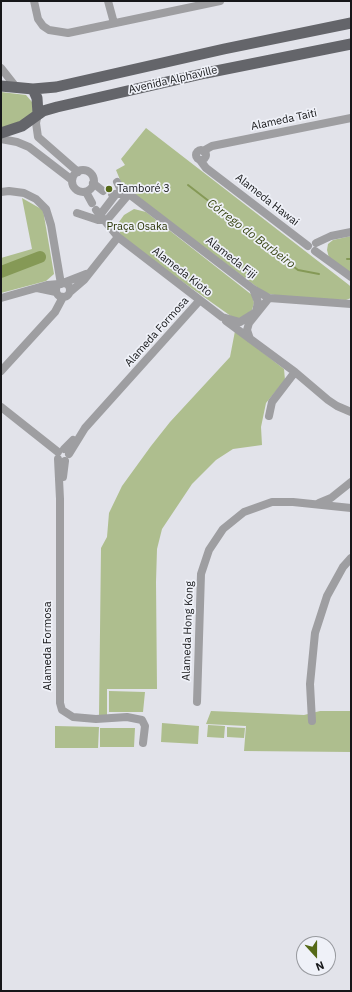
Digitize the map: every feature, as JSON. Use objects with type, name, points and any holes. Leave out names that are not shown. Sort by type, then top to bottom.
[{"type":"main road","name":"Avenida Alphaville","points":[[1,86],[33,89],[68,85],[224,49],[351,24]]},
{"type":"main road","name":"Avenida Alphaville","points":[[1,133],[22,126],[38,114],[57,106],[280,57],[351,44]]},
{"type":"main road","points":[[33,89],[37,98],[38,114]]},
{"type":"street","points":[[34,1],[38,19],[43,26],[49,30],[68,33],[114,23],[183,4],[220,1]]},
{"type":"street","points":[[108,1],[114,23]]},
{"type":"street","points":[[1,68],[16,87]]},
{"type":"street","points":[[1,139],[17,142],[29,147],[72,180],[76,190],[86,192],[91,189],[93,183],[92,176],[88,172],[78,172],[38,137],[36,124],[38,114]]},
{"type":"street","name":"Alameda Taiti","points":[[204,155],[208,148],[351,118]]},
{"type":"street","name":"Alameda Hawai","points":[[204,155],[206,168],[313,246],[351,277]]},
{"type":"street","points":[[72,180],[78,172]]},
{"type":"street","name":"Alameda Fiji","points":[[117,182],[120,188],[253,289],[269,298],[351,304]]},
{"type":"street","points":[[93,183],[103,191]]},
{"type":"street","points":[[1,192],[10,191],[24,193],[36,199],[46,209],[51,225],[61,289],[58,308],[1,371]]},
{"type":"street","name":"Alameda Kioto","points":[[86,192],[98,212],[118,237],[251,341],[295,372],[337,406],[351,412]]},
{"type":"street","points":[[98,212],[114,194],[129,194]]},
{"type":"street","points":[[77,213],[98,212],[129,194]]},
{"type":"street","points":[[313,246],[331,236],[351,232]]},
{"type":"street","points":[[1,298],[37,288],[61,289],[90,272],[118,237]]},
{"type":"street","points":[[253,289],[258,302],[256,312]]},
{"type":"street","points":[[251,341],[247,327],[256,312],[269,298]]},
{"type":"street","name":"Alameda Formosa","points":[[143,742],[145,726],[142,720],[127,717],[82,718],[67,715],[61,707],[58,691],[60,500],[63,455],[85,428],[200,300]]},
{"type":"street","name":"Alameda Kioto","points":[[222,317],[240,322],[256,312]]},
{"type":"street","points":[[1,363],[16,354]]},
{"type":"street","points":[[268,416],[272,402],[295,372]]},
{"type":"street","points":[[1,407],[63,455]]},
{"type":"street","points":[[317,504],[336,495],[351,482]]},
{"type":"street","name":"Alameda Hong Kong","points":[[336,495],[339,503],[348,507]]},
{"type":"street","name":"Alameda Hong Kong","points":[[197,702],[201,574],[209,550],[216,538],[233,519],[259,505],[278,501],[348,507]]},
{"type":"street","points":[[312,721],[310,673],[315,633],[327,596],[343,567],[351,558]]},
{"type":"green space","points":[[1,92],[26,95],[32,102],[33,112],[23,120],[1,129]]},
{"type":"green space","points":[[146,128],[349,285],[351,287],[351,298],[346,300],[285,297],[265,293],[123,187],[116,170],[125,165],[121,159]]},
{"type":"green space","points":[[22,198],[43,210],[54,274],[46,281],[1,293],[1,258],[32,249]]},
{"type":"green space","name":"Praça Osaka","points":[[134,209],[146,212],[252,295],[254,303],[252,310],[241,318],[235,319],[125,241],[120,234],[119,222],[124,215]]},
{"type":"green space","points":[[351,236],[351,275],[329,258],[327,250],[328,244],[333,240]]},
{"type":"green space","points":[[235,331],[284,369],[285,380],[266,403],[261,427],[262,445],[233,449],[216,460],[192,484],[162,529],[157,549],[157,689],[107,689],[107,715],[99,715],[101,548],[107,537],[109,513],[122,486],[151,446],[170,422],[230,357]]},
{"type":"green space","points":[[109,691],[145,692],[143,712],[109,712]]},
{"type":"green space","points":[[211,711],[304,715],[320,711],[351,711],[351,752],[244,751],[246,726],[206,724]]},
{"type":"green space","points":[[162,723],[199,726],[198,744],[161,742]]},
{"type":"green space","points":[[208,725],[225,726],[224,738],[207,737]]},
{"type":"green space","points":[[55,726],[99,727],[98,748],[55,748]]},
{"type":"green space","points":[[227,727],[245,728],[244,738],[227,737]]},
{"type":"green space","points":[[100,728],[135,728],[134,747],[100,747]]},
{"type":"waterway","name":"Córrego do Barbeiro","points":[[188,185],[298,270],[319,274]]},
{"type":"waterway","name":"Córrego do Barbeiro","points":[[1,272],[40,257]]},
{"type":"place","name":"Tamboré 3","points":[[109,189]]}]
